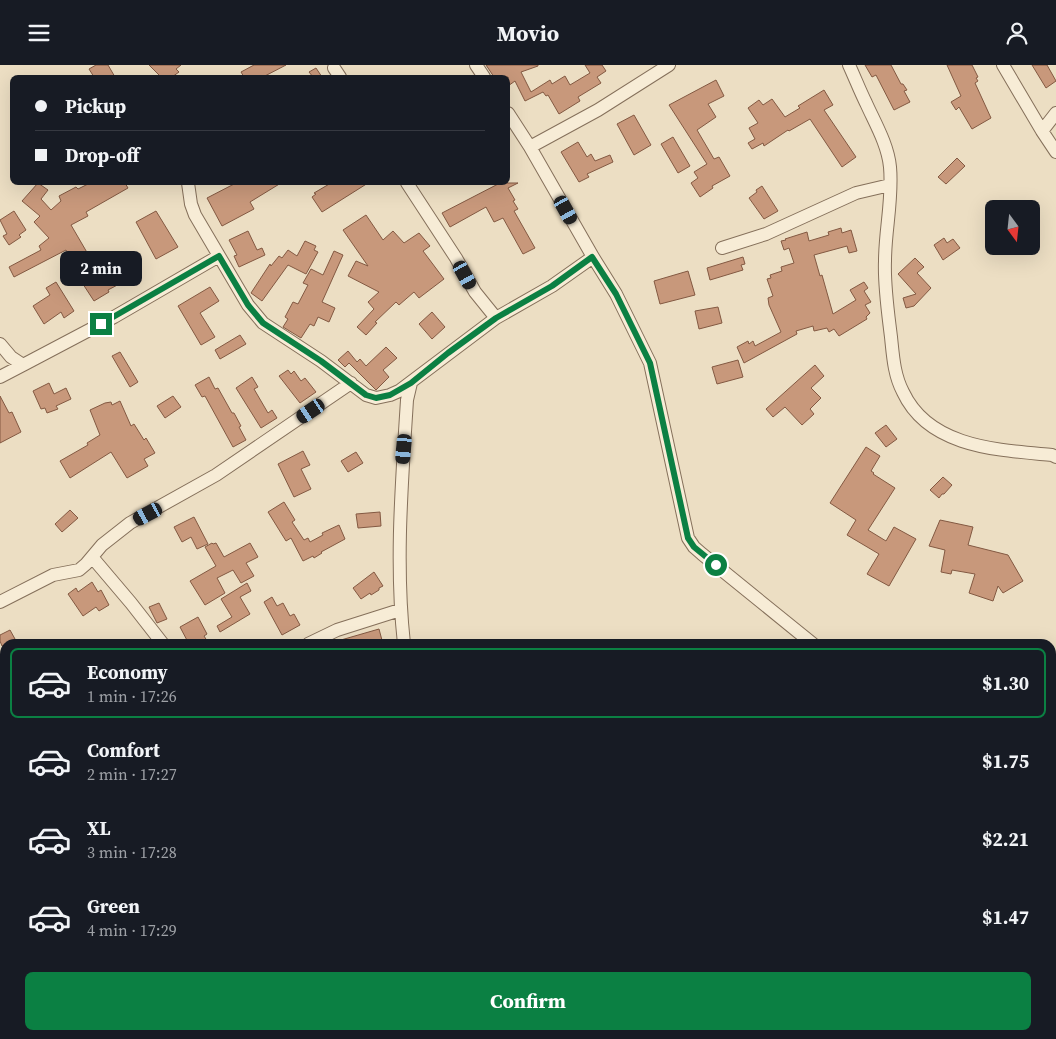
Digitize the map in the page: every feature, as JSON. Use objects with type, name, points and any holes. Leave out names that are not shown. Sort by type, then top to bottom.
[{"type":"street","points":[[530,147],[598,110],[669,65]]},
{"type":"street","points":[[850,65],[882,139],[890,166],[889,215],[884,261],[895,372],[903,393],[918,416],[943,433],[971,445],[998,450],[1055,453]]},
{"type":"street","points":[[1002,65],[1056,152]]},
{"type":"street","points":[[1042,131],[1056,113]]},
{"type":"street","points":[[510,116],[530,147],[592,257],[616,294],[650,363],[688,538],[702,554],[807,639]]},
{"type":"street","points":[[188,185],[191,204],[195,215],[248,305],[263,323],[321,361],[366,395],[376,398],[390,395],[411,383],[496,318],[546,290],[592,257]]},
{"type":"street","points":[[408,185],[456,258],[475,293],[496,318]]},
{"type":"street","points":[[722,248],[766,234],[856,193],[890,185]]},
{"type":"street","points":[[0,377],[108,320],[219,256]]},
{"type":"street","points":[[0,344],[11,357],[23,365]]},
{"type":"street","points":[[0,602],[53,575],[79,569],[102,545],[130,523],[216,475],[351,383]]},
{"type":"street","points":[[403,639],[400,610],[402,462],[407,400],[411,383]]},
{"type":"street","points":[[92,557],[159,639]]},
{"type":"street","points":[[318,639],[337,629],[400,610]]},
{"type":"building","points":[[96,65],[108,65],[114,75],[93,75],[89,69]]},
{"type":"building","points":[[149,65],[181,65],[176,69],[179,72],[175,75],[159,75]]},
{"type":"building","points":[[254,65],[286,65],[267,75],[243,75],[241,72]]},
{"type":"building","points":[[486,65],[538,65],[521,72],[531,92],[550,80],[552,84],[565,76],[570,85],[590,73],[585,65],[602,65],[606,71],[597,77],[601,83],[578,97],[580,101],[559,114],[548,95],[546,96],[543,92],[525,101],[515,81],[510,85],[510,75],[493,75]]},
{"type":"building","points":[[865,65],[891,65],[901,84],[907,90],[904,91],[910,102],[894,110],[876,75],[872,77]]},
{"type":"building","points":[[947,65],[972,65],[978,77],[976,78],[978,81],[975,83],[991,118],[972,129],[959,107],[956,110],[951,102],[961,96]]},
{"type":"building","points":[[1032,65],[1047,65],[1056,81],[1046,88]]},
{"type":"building","points":[[316,68],[321,75],[311,75],[309,72]]},
{"type":"building","points":[[716,80],[724,96],[708,104],[716,117],[697,130],[714,159],[719,157],[730,176],[712,186],[713,188],[700,197],[691,183],[698,178],[694,172],[707,164],[669,105]]},
{"type":"building","points":[[824,90],[833,105],[824,110],[856,157],[842,167],[810,119],[788,130],[764,146],[763,143],[752,149],[748,143],[755,139],[749,128],[758,123],[748,108],[759,100],[763,105],[772,99],[785,117],[800,108],[798,106]]},
{"type":"building","points":[[634,115],[651,145],[634,155],[617,124]]},
{"type":"building","points":[[673,137],[690,166],[678,173],[661,144]]},
{"type":"building","points":[[578,142],[587,157],[591,154],[595,161],[610,155],[613,162],[587,174],[589,177],[579,182],[561,152]]},
{"type":"building","points":[[957,158],[965,166],[946,184],[938,177]]},
{"type":"building","points":[[518,183],[508,188],[518,209],[514,211],[535,248],[523,254],[503,218],[494,222],[486,207],[450,227],[442,213],[496,185]]},
{"type":"building","points":[[36,185],[41,185],[48,190],[41,199],[51,210],[61,201],[59,196],[76,187],[78,189],[86,185],[126,185],[128,188],[86,212],[88,216],[71,225],[92,261],[94,259],[101,271],[131,254],[140,270],[135,273],[136,275],[108,290],[109,292],[94,301],[75,271],[77,269],[66,250],[14,277],[9,267],[41,250],[39,246],[49,238],[34,222],[40,216],[22,201]]},
{"type":"building","points":[[232,185],[278,185],[250,202],[254,209],[222,226],[207,198]]},
{"type":"building","points":[[328,185],[365,185],[322,212],[312,197],[316,194],[314,193]]},
{"type":"building","points":[[762,186],[778,211],[764,219],[749,198]]},
{"type":"building","points":[[14,211],[26,230],[19,235],[21,237],[9,245],[3,236],[7,234],[0,220]]},
{"type":"building","points":[[156,211],[178,247],[156,259],[136,222]]},
{"type":"building","points":[[366,215],[383,240],[393,231],[404,243],[419,233],[430,246],[423,251],[444,279],[419,298],[414,292],[399,305],[396,302],[375,322],[377,323],[366,335],[357,327],[374,309],[368,302],[379,292],[348,276],[356,261],[368,266],[343,230]]},
{"type":"building","points":[[841,228],[842,233],[851,230],[857,251],[849,253],[847,246],[814,255],[820,276],[822,275],[833,314],[856,300],[850,290],[864,282],[868,288],[864,291],[871,302],[865,305],[870,313],[866,317],[867,319],[839,336],[834,329],[829,332],[827,328],[814,331],[813,326],[796,331],[797,334],[744,363],[737,347],[748,341],[749,344],[753,341],[755,346],[781,332],[769,305],[768,298],[773,296],[767,279],[771,278],[770,275],[782,271],[781,267],[794,263],[789,248],[784,250],[781,241],[807,232],[809,241],[829,235],[828,232]]},
{"type":"building","points":[[248,231],[257,250],[262,248],[265,255],[239,267],[234,256],[237,255],[229,240]]},
{"type":"building","points":[[944,238],[947,243],[953,239],[960,248],[943,260],[934,245]]},
{"type":"building","points":[[305,241],[316,246],[314,250],[318,252],[306,274],[288,265],[262,301],[251,293],[270,264],[271,266],[279,256],[282,258],[288,250],[297,256]]},
{"type":"building","points":[[334,251],[343,255],[322,302],[335,308],[329,322],[318,317],[314,326],[310,324],[301,338],[283,327],[288,319],[285,317],[293,302],[298,304],[308,285],[303,283],[311,269],[323,275]]},
{"type":"building","points":[[743,257],[745,264],[741,265],[743,270],[710,280],[707,268]]},
{"type":"building","points":[[915,258],[924,267],[917,273],[931,288],[914,306],[906,308],[903,298],[916,294],[898,274]]},
{"type":"building","points":[[688,271],[695,295],[660,304],[654,281]]},
{"type":"building","points":[[56,282],[74,311],[64,318],[61,312],[44,324],[33,306],[50,295],[46,288]]},
{"type":"building","points":[[210,287],[219,301],[200,313],[215,337],[201,345],[178,306]]},
{"type":"building","points":[[718,307],[722,323],[699,329],[695,311]]},
{"type":"building","points":[[432,312],[445,327],[432,339],[419,324]]},
{"type":"building","points":[[240,335],[246,344],[220,359],[215,350]]},
{"type":"building","points":[[386,347],[397,358],[383,370],[389,377],[376,390],[349,363],[345,367],[338,360],[348,351],[357,362],[360,359],[366,366]]},
{"type":"building","points":[[120,352],[138,382],[130,387],[112,356]]},
{"type":"building","points":[[738,360],[743,377],[717,384],[712,367]]},
{"type":"building","points":[[815,365],[824,376],[811,388],[821,398],[810,409],[814,414],[802,425],[785,407],[773,417],[766,409]]},
{"type":"building","points":[[288,370],[291,374],[294,371],[301,381],[305,378],[316,392],[300,403],[279,376]]},
{"type":"building","points":[[209,377],[215,389],[218,388],[232,413],[234,413],[246,440],[233,447],[205,396],[202,397],[195,385]]},
{"type":"building","points":[[252,377],[258,387],[254,389],[268,413],[272,410],[277,418],[261,428],[236,388]]},
{"type":"building","points":[[49,383],[54,394],[66,388],[71,399],[56,406],[58,409],[47,413],[45,408],[41,409],[33,391]]},
{"type":"building","points":[[0,396],[9,413],[12,412],[21,432],[0,443]]},
{"type":"building","points":[[173,396],[181,407],[165,418],[157,406]]},
{"type":"building","points":[[120,401],[131,426],[134,424],[144,440],[146,438],[155,453],[144,459],[148,466],[127,478],[111,452],[70,478],[60,461],[88,445],[87,443],[100,435],[90,410],[105,403],[111,402],[112,405]]},
{"type":"building","points":[[886,425],[897,439],[886,447],[875,433]]},
{"type":"building","points":[[866,447],[880,456],[871,471],[873,474],[895,488],[868,530],[886,541],[894,527],[916,539],[889,586],[867,574],[879,554],[847,535],[856,520],[830,503]]},
{"type":"building","points":[[303,451],[310,465],[301,469],[311,489],[294,497],[278,464]]},
{"type":"building","points":[[356,452],[363,463],[348,472],[341,461]]},
{"type":"building","points":[[943,477],[952,485],[939,498],[930,490]]},
{"type":"building","points":[[284,502],[295,520],[292,522],[304,540],[308,538],[310,542],[323,535],[322,533],[339,525],[345,539],[314,558],[313,556],[303,561],[291,538],[286,541],[268,512]]},
{"type":"building","points":[[70,510],[78,518],[62,532],[55,524]]},
{"type":"building","points":[[380,512],[381,526],[358,528],[356,514]]},
{"type":"building","points":[[194,517],[208,544],[197,549],[191,537],[182,542],[174,527]]},
{"type":"building","points":[[940,520],[973,527],[968,545],[1008,555],[1023,581],[1003,593],[998,586],[993,601],[969,593],[975,574],[952,570],[951,574],[941,572],[945,550],[929,546]]},
{"type":"building","points":[[216,543],[224,557],[250,543],[258,557],[246,563],[254,576],[241,583],[233,570],[217,578],[225,593],[205,605],[190,581],[216,566],[205,547]]},
{"type":"building","points":[[374,572],[383,586],[371,595],[370,593],[361,599],[353,588]]},
{"type":"building","points":[[92,582],[98,592],[101,590],[109,605],[99,611],[96,607],[83,616],[68,594],[76,588],[78,592]]},
{"type":"building","points":[[247,583],[251,591],[240,597],[250,614],[220,632],[217,626],[232,617],[221,599]]},
{"type":"building","points":[[272,597],[277,606],[283,603],[290,616],[294,614],[300,625],[282,635],[264,602]]},
{"type":"building","points":[[159,603],[167,619],[157,623],[149,607]]},
{"type":"building","points":[[198,617],[207,634],[204,636],[206,639],[186,639],[180,627]]},
{"type":"building","points":[[379,629],[382,639],[344,639]]},
{"type":"building","points":[[10,630],[15,639],[0,639],[0,635]]},
{"type":"route","points":[[101,324],[219,256],[248,305],[263,323],[321,361],[366,395],[376,398],[399,391],[496,318],[552,286],[592,257],[616,294],[650,363],[688,538],[694,547],[716,565]]}]
